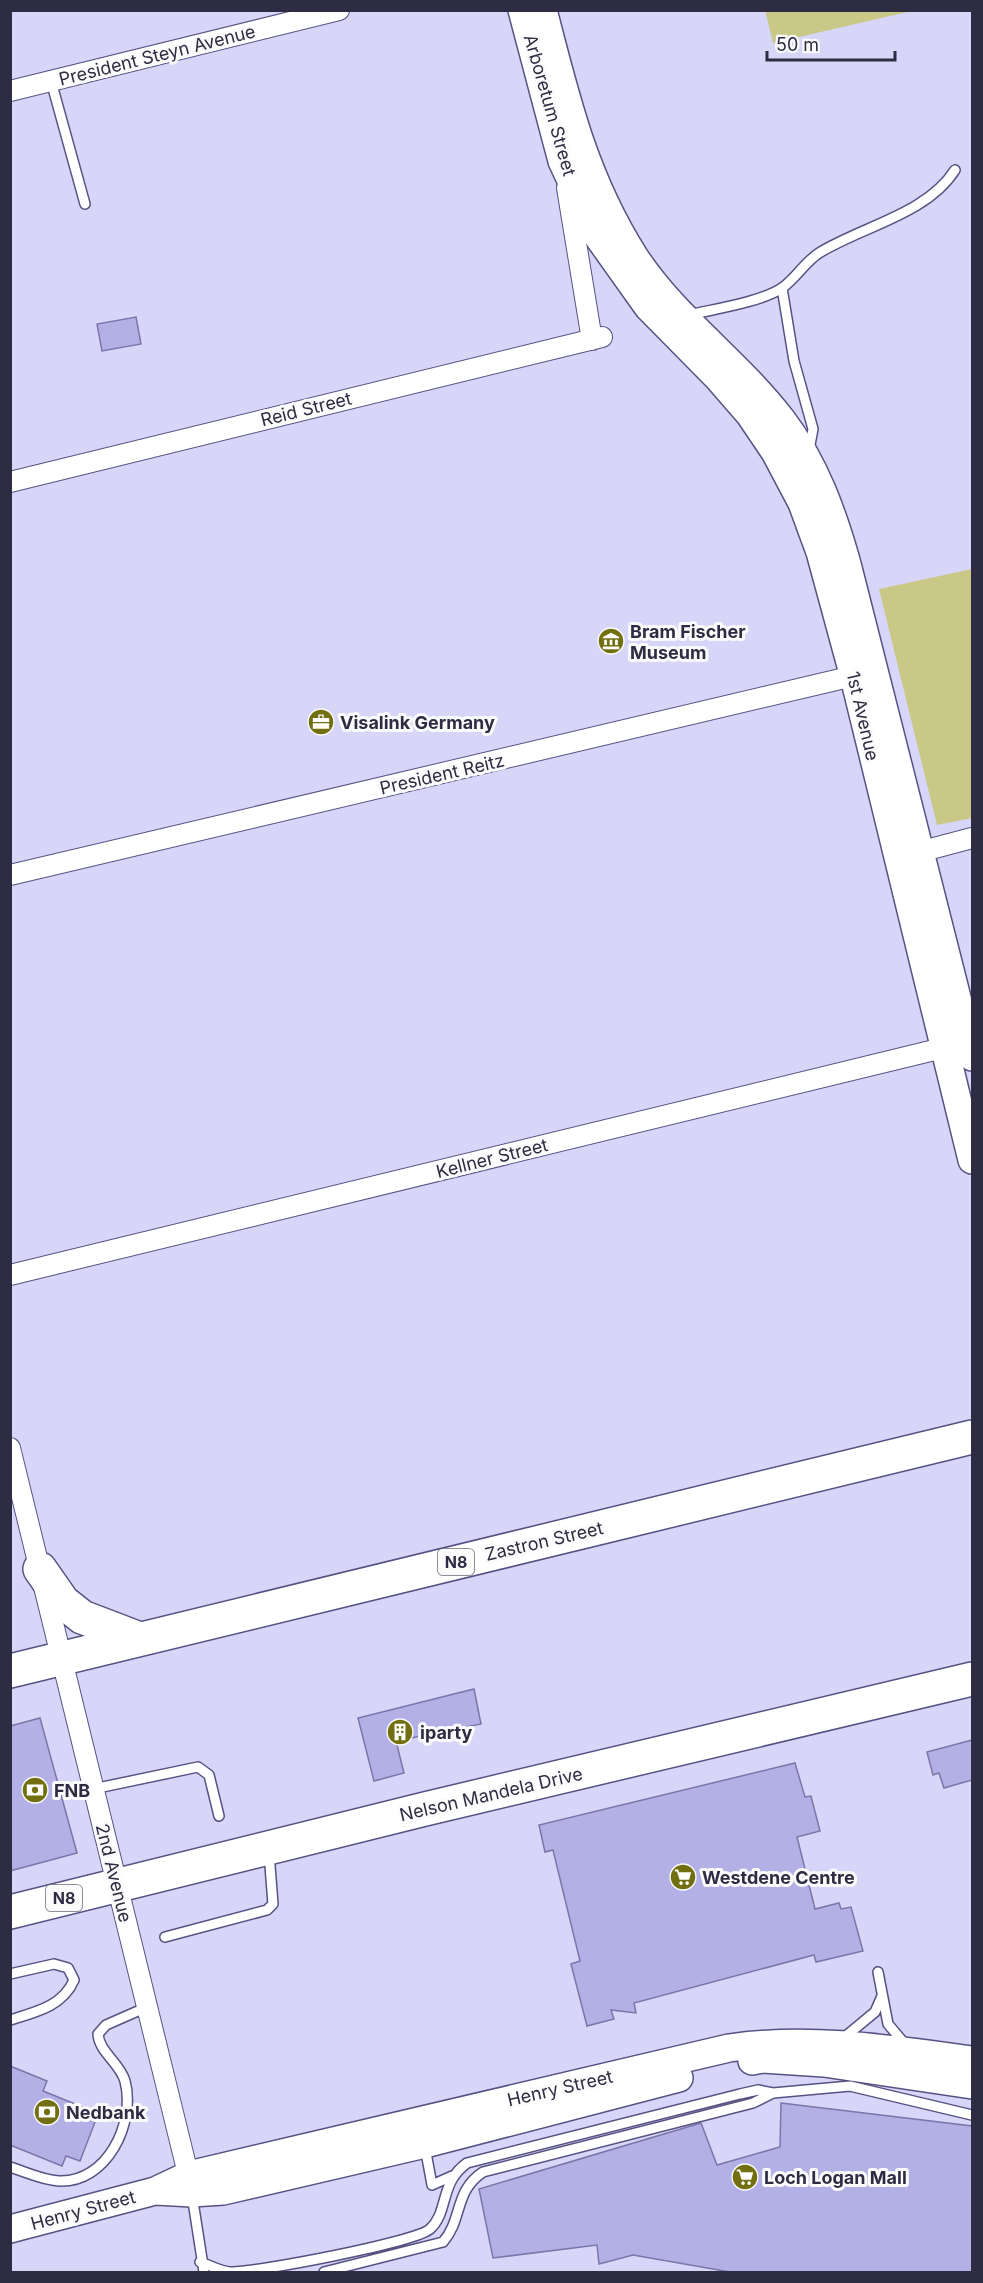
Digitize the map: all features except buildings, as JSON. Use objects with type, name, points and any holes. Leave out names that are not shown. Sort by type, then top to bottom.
[{"type":"highway","name":"Zastron Street","points":[[10,1671],[137,1638],[972,1437]]},
{"type":"highway","points":[[40,1569],[63,1602],[82,1617],[137,1638]]},
{"type":"highway","name":"Nelson Mandela Drive","points":[[10,1912],[972,1679]]},
{"type":"street","name":"President Steyn Avenue","points":[[10,90],[339,10]]},
{"type":"street","name":"Arboretum Street","points":[[522,10],[562,161],[596,234],[622,274],[669,317]]},
{"type":"street","name":"Arboretum Street","points":[[543,10],[570,116],[597,189],[669,317]]},
{"type":"street","name":"Reid Street","points":[[10,482],[597,339],[562,161]]},
{"type":"street","name":"1st Avenue","points":[[669,317],[750,383],[783,421],[803,469],[802,503],[864,674],[908,855],[965,1047],[972,1160]]},
{"type":"street","name":"President Reitz","points":[[10,875],[864,674]]},
{"type":"street","points":[[908,855],[972,838]]},
{"type":"street","name":"Kellner Street","points":[[10,1275],[965,1047]]},
{"type":"street","name":"2nd Avenue","points":[[10,1448],[190,2184]]},
{"type":"street","name":"Henry Street","points":[[10,2229],[729,2048],[792,2042],[837,2043],[972,2060]]},
{"type":"street","name":"Henry Street","points":[[190,2184],[223,2191],[424,2144],[728,2065],[763,2059],[846,2066],[972,2085]]},
{"type":"lane","points":[[51,81],[85,204]]},
{"type":"lane","points":[[669,317],[744,302],[782,288],[813,257],[840,240],[927,199],[944,186],[955,170]]},
{"type":"lane","points":[[782,288],[794,361],[813,429],[812,444],[803,469]]},
{"type":"lane","points":[[93,1789],[198,1767],[209,1775],[219,1816]]},
{"type":"lane","points":[[165,1937],[267,1910],[273,1904],[274,1896],[268,1848]]},
{"type":"lane","points":[[10,1974],[54,1964],[68,1968],[74,1980],[69,1993],[56,2003],[10,2020]]},
{"type":"lane","points":[[878,1972],[891,2030],[915,2052]]},
{"type":"lane","points":[[837,2043],[875,2012],[882,1996]]},
{"type":"lane","points":[[10,2167],[60,2181],[88,2174],[109,2158],[123,2128],[127,2098],[125,2081],[118,2066],[99,2042],[98,2034],[106,2025],[147,2007]]},
{"type":"lane","points":[[424,2144],[432,2185],[452,2176],[468,2163],[478,2160],[758,2090],[773,2093],[850,2086],[972,2115]]},
{"type":"lane","points":[[324,2272],[443,2242],[470,2181],[483,2172],[753,2103],[773,2093]]},
{"type":"lane","points":[[201,2262],[231,2272],[366,2250],[421,2235],[432,2228],[452,2176]]},
{"type":"lane","points":[[190,2184],[204,2272]]},
{"type":"lane","points":[[434,2202],[438,2214]]},
{"type":"shaded area","points":[[765,10],[912,10],[912,11],[773,43]]},
{"type":"shaded area","points":[[972,569],[972,818],[937,825],[879,589]]},
{"type":"place","name":"Bram Fischer Museum","points":[[611,641]]},
{"type":"place","name":"Visalink Germany","points":[[321,722]]},
{"type":"place","name":"iparty","points":[[400,1732]]},
{"type":"place","name":"FNB","points":[[35,1790]]},
{"type":"place","name":"Westdene Centre","points":[[683,1877]]},
{"type":"place","name":"Nedbank","points":[[47,2112]]},
{"type":"place","name":"Loch Logan Mall","points":[[745,2177]]}]
